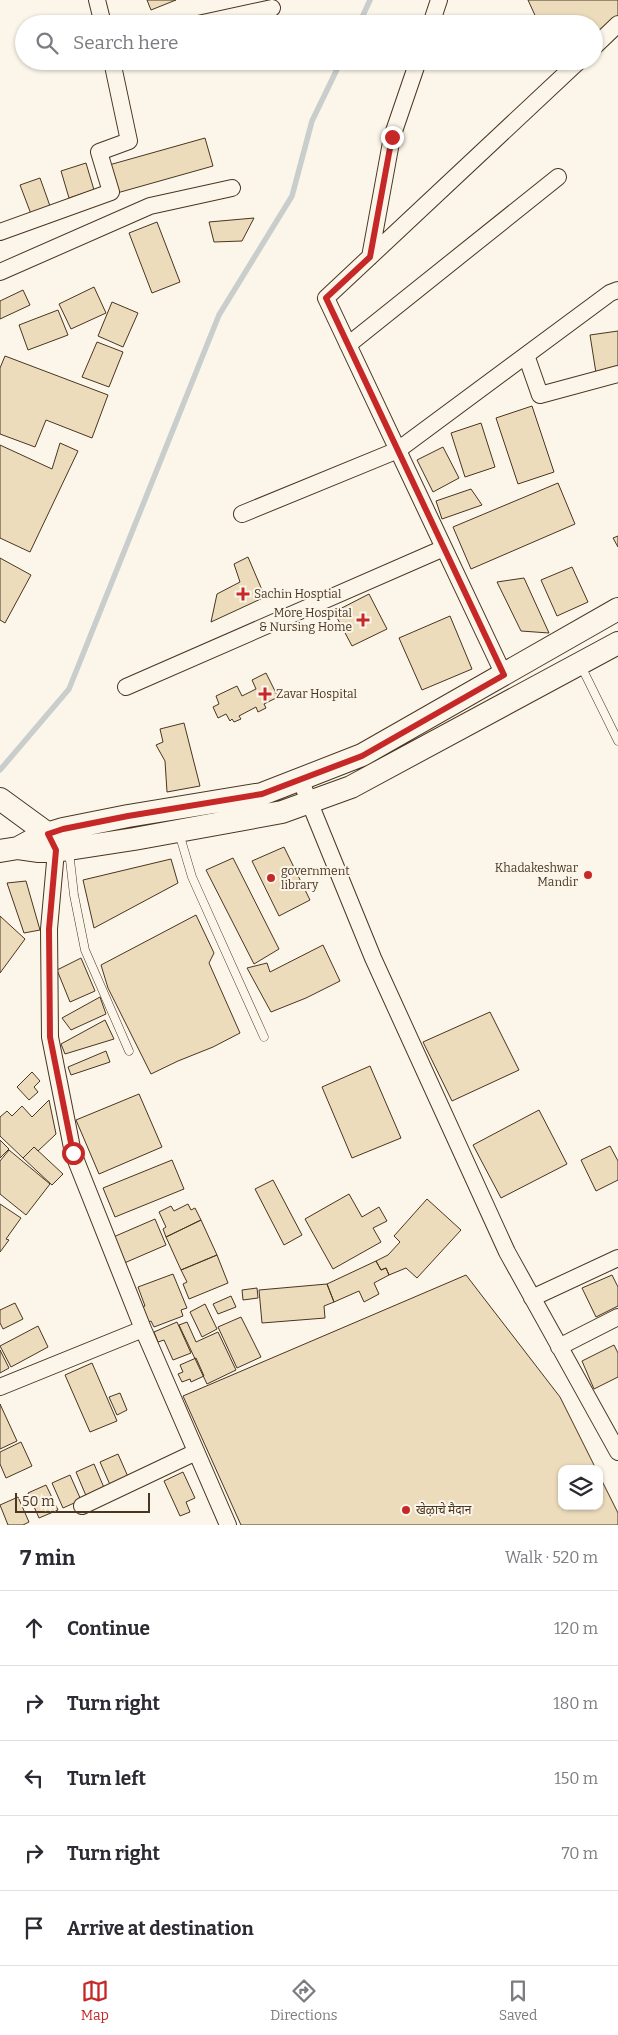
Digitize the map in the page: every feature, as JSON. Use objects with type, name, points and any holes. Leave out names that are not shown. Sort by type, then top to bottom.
[{"type":"street","points":[[97,0],[101,15]]},
{"type":"street","points":[[434,15],[439,0]]},
{"type":"street","points":[[240,15],[272,8]]},
{"type":"street","points":[[603,38],[618,24]]},
{"type":"street","points":[[0,232],[111,192],[99,152],[129,141],[114,70]]},
{"type":"street","points":[[370,257],[392,137],[415,70]]},
{"type":"street","points":[[504,675],[326,298],[569,70]]},
{"type":"street","points":[[348,345],[558,177]]},
{"type":"street","points":[[0,272],[150,206],[232,188]]},
{"type":"street","points":[[242,514],[398,450],[610,293],[618,290]]},
{"type":"street","points":[[526,355],[540,396],[618,374]]},
{"type":"street","points":[[126,687],[444,548]]},
{"type":"street","points":[[228,1525],[143,1329],[73,1153],[50,1037],[49,929],[57,844],[63,829],[128,816],[262,794],[362,756],[618,609]]},
{"type":"street","points":[[9,850],[40,851],[57,844],[178,831],[282,812],[351,787],[618,644]]},
{"type":"street","points":[[300,780],[373,958],[507,1252],[618,1452]]},
{"type":"street","points":[[0,799],[57,844]]},
{"type":"street","points":[[532,1298],[618,1258]]},
{"type":"street","points":[[559,1347],[618,1316]]},
{"type":"street","points":[[0,1386],[143,1329]]},
{"type":"street","points":[[82,1506],[196,1452]]},
{"type":"lane","points":[[580,664],[618,741]]},
{"type":"lane","points":[[178,831],[192,877],[264,1037]]},
{"type":"lane","points":[[57,844],[74,895],[85,950],[129,1051]]},
{"type":"building","points":[[147,0],[176,0],[151,10]]},
{"type":"building","points":[[528,0],[618,0],[618,22],[603,32],[603,15],[535,15]]},
{"type":"building","points":[[205,138],[213,166],[117,193],[109,165]]},
{"type":"building","points":[[86,163],[94,190],[69,198],[61,171]]},
{"type":"building","points":[[40,178],[50,206],[31,214],[20,185]]},
{"type":"building","points":[[254,218],[242,241],[214,242],[209,222]]},
{"type":"building","points":[[157,222],[180,282],[152,293],[129,233]]},
{"type":"building","points":[[94,287],[106,313],[71,329],[59,304]]},
{"type":"building","points":[[23,290],[30,305],[0,319],[0,301]]},
{"type":"building","points":[[112,302],[138,313],[123,347],[98,336]]},
{"type":"building","points":[[58,310],[68,335],[28,350],[19,325]]},
{"type":"building","points":[[618,331],[618,369],[596,373],[590,335]]},
{"type":"building","points":[[97,342],[123,352],[109,387],[82,377]]},
{"type":"building","points":[[5,356],[108,395],[92,438],[46,420],[35,447],[0,434],[0,368]]},
{"type":"building","points":[[532,406],[554,472],[518,484],[496,418]]},
{"type":"building","points":[[481,423],[495,467],[465,477],[451,433]]},
{"type":"building","points":[[60,443],[78,451],[30,552],[0,538],[0,445],[52,469]]},
{"type":"building","points":[[443,447],[459,478],[433,492],[417,460]]},
{"type":"building","points":[[558,483],[575,524],[471,569],[453,527]]},
{"type":"building","points":[[471,489],[482,505],[442,519],[436,501]]},
{"type":"building","points":[[618,536],[618,547],[613,538]]},
{"type":"building","points":[[248,557],[265,597],[211,622],[217,594],[240,582],[234,564]]},
{"type":"building","points":[[0,558],[31,575],[5,623],[0,620]]},
{"type":"building","points":[[572,567],[588,602],[557,616],[541,580]]},
{"type":"building","points":[[524,578],[549,633],[521,631],[497,582]]},
{"type":"building","points":[[369,594],[387,629],[352,646],[334,612]]},
{"type":"building","points":[[450,616],[472,669],[422,690],[399,638]]},
{"type":"building","points":[[266,673],[278,697],[264,704],[266,708],[258,712],[256,707],[239,716],[241,719],[234,722],[232,719],[230,721],[226,714],[218,718],[213,707],[219,704],[216,696],[237,686],[242,696],[256,689],[252,680]]},
{"type":"building","points":[[184,723],[200,786],[167,792],[165,761],[156,745],[163,742],[160,729]]},
{"type":"building","points":[[284,847],[310,900],[279,916],[252,861]]},
{"type":"building","points":[[233,858],[279,949],[254,964],[206,870]]},
{"type":"building","points":[[171,859],[178,883],[94,928],[83,880]]},
{"type":"building","points":[[26,881],[40,930],[24,933],[7,883]]},
{"type":"building","points":[[196,915],[214,953],[209,963],[240,1033],[151,1074],[108,988],[101,965]]},
{"type":"building","points":[[0,916],[25,939],[0,973]]},
{"type":"building","points":[[323,945],[340,981],[306,998],[271,1012],[247,968],[267,963],[270,972]]},
{"type":"building","points":[[81,958],[95,991],[70,1002],[57,970]]},
{"type":"building","points":[[100,997],[106,1014],[71,1030],[62,1018]]},
{"type":"building","points":[[490,1012],[519,1070],[452,1101],[423,1042]]},
{"type":"building","points":[[105,1020],[114,1039],[65,1054],[61,1044]]},
{"type":"building","points":[[106,1051],[110,1062],[71,1075],[68,1067]]},
{"type":"building","points":[[370,1066],[401,1138],[352,1158],[322,1087]]},
{"type":"building","points":[[32,1072],[40,1081],[34,1087],[38,1092],[29,1100],[17,1087]]},
{"type":"building","points":[[139,1094],[162,1147],[99,1174],[76,1120]]},
{"type":"building","points":[[49,1100],[56,1134],[38,1151],[34,1147],[23,1158],[0,1136],[0,1117],[7,1111],[12,1116],[22,1106],[32,1117]]},
{"type":"building","points":[[539,1110],[567,1164],[501,1198],[473,1145]]},
{"type":"building","points":[[0,1140],[9,1149],[0,1158]]},
{"type":"building","points":[[610,1146],[618,1161],[618,1180],[596,1191],[581,1160]]},
{"type":"building","points":[[34,1147],[63,1174],[52,1185],[23,1158]]},
{"type":"building","points":[[9,1150],[50,1184],[26,1215],[0,1194],[0,1161]]},
{"type":"building","points":[[172,1160],[184,1189],[115,1217],[103,1188]]},
{"type":"building","points":[[273,1180],[302,1235],[284,1245],[255,1189]]},
{"type":"building","points":[[349,1194],[362,1217],[379,1207],[387,1221],[373,1228],[381,1242],[333,1269],[305,1219]]},
{"type":"building","points":[[427,1199],[461,1230],[417,1278],[406,1268],[389,1275],[386,1268],[381,1270],[376,1261],[388,1255],[400,1242],[394,1236]]},
{"type":"building","points":[[0,1204],[21,1218],[6,1239],[9,1240],[0,1252]]},
{"type":"building","points":[[188,1204],[191,1210],[195,1208],[201,1220],[166,1237],[163,1229],[166,1227],[159,1212],[171,1206],[174,1211]]},
{"type":"building","points":[[155,1219],[166,1245],[122,1264],[111,1238]]},
{"type":"building","points":[[201,1220],[217,1255],[181,1270],[166,1237]]},
{"type":"building","points":[[217,1255],[228,1283],[189,1299],[183,1284],[187,1282],[181,1270]]},
{"type":"building","points":[[376,1261],[381,1270],[386,1268],[389,1275],[374,1283],[379,1294],[364,1302],[359,1291],[334,1302],[327,1284]]},
{"type":"building","points":[[173,1274],[187,1308],[181,1310],[183,1316],[154,1327],[151,1321],[146,1323],[140,1308],[145,1306],[138,1287]]},
{"type":"building","points":[[466,1275],[560,1397],[594,1465],[558,1465],[558,1510],[603,1510],[603,1483],[618,1513],[618,1525],[241,1525],[183,1396]]},
{"type":"building","points":[[612,1275],[618,1287],[618,1306],[596,1317],[582,1288]]},
{"type":"building","points":[[327,1284],[334,1302],[324,1306],[325,1318],[262,1323],[259,1290]]},
{"type":"building","points":[[257,1288],[258,1298],[243,1300],[242,1290]]},
{"type":"building","points":[[231,1296],[236,1307],[218,1314],[213,1304]]},
{"type":"building","points":[[15,1303],[23,1319],[3,1329],[0,1323],[0,1310]]},
{"type":"building","points":[[205,1304],[217,1329],[202,1337],[190,1312]]},
{"type":"building","points":[[241,1317],[261,1357],[237,1368],[218,1327]]},
{"type":"building","points":[[177,1322],[191,1353],[173,1360],[164,1340],[158,1342],[154,1332]]},
{"type":"building","points":[[187,1322],[196,1342],[218,1332],[236,1370],[207,1384],[179,1325]]},
{"type":"building","points":[[38,1326],[48,1347],[11,1367],[0,1346]]},
{"type":"building","points":[[614,1345],[618,1353],[618,1377],[594,1389],[582,1361]]},
{"type":"building","points":[[0,1350],[9,1368],[0,1373]]},
{"type":"building","points":[[196,1358],[204,1376],[191,1382],[190,1379],[182,1382],[178,1374],[183,1372],[180,1365]]},
{"type":"building","points":[[92,1363],[117,1421],[90,1432],[65,1375]]},
{"type":"building","points":[[120,1393],[127,1410],[117,1415],[109,1397]]},
{"type":"building","points":[[0,1404],[17,1441],[0,1449]]},
{"type":"building","points":[[21,1442],[32,1466],[6,1478],[0,1464],[0,1452]]},
{"type":"building","points":[[118,1454],[129,1479],[111,1487],[100,1462]]},
{"type":"building","points":[[94,1464],[105,1490],[87,1498],[76,1472]]},
{"type":"building","points":[[183,1472],[195,1498],[186,1502],[190,1512],[180,1516],[164,1481]]},
{"type":"building","points":[[70,1475],[81,1500],[63,1508],[52,1483]]},
{"type":"building","points":[[46,1485],[58,1510],[39,1518],[28,1493]]},
{"type":"building","points":[[18,1497],[29,1522],[23,1525],[8,1525],[0,1505]]},
{"type":"waterway","points":[[363,15],[370,0]]},
{"type":"waterway","points":[[0,770],[69,689],[219,315],[292,196],[312,121],[337,70]]},
{"type":"place","name":"Sachin Hosptial","points":[[243,594]]},
{"type":"place","name":"More Hospital & Nursing Home","points":[[363,620]]},
{"type":"place","name":"Zavar Hospital","points":[[265,694]]},
{"type":"place","name":"Khadakeshwar Mandir","points":[[588,875]]},
{"type":"place","name":"government library","points":[[271,878]]},
{"type":"place","name":"खेऴाचे मैदान","points":[[406,1510]]},
{"type":"route","points":[[73,1153],[50,1037],[49,929],[56,850],[48,834],[63,829],[128,816],[262,794],[362,756],[504,675],[326,298],[370,257],[392,137]]}]
